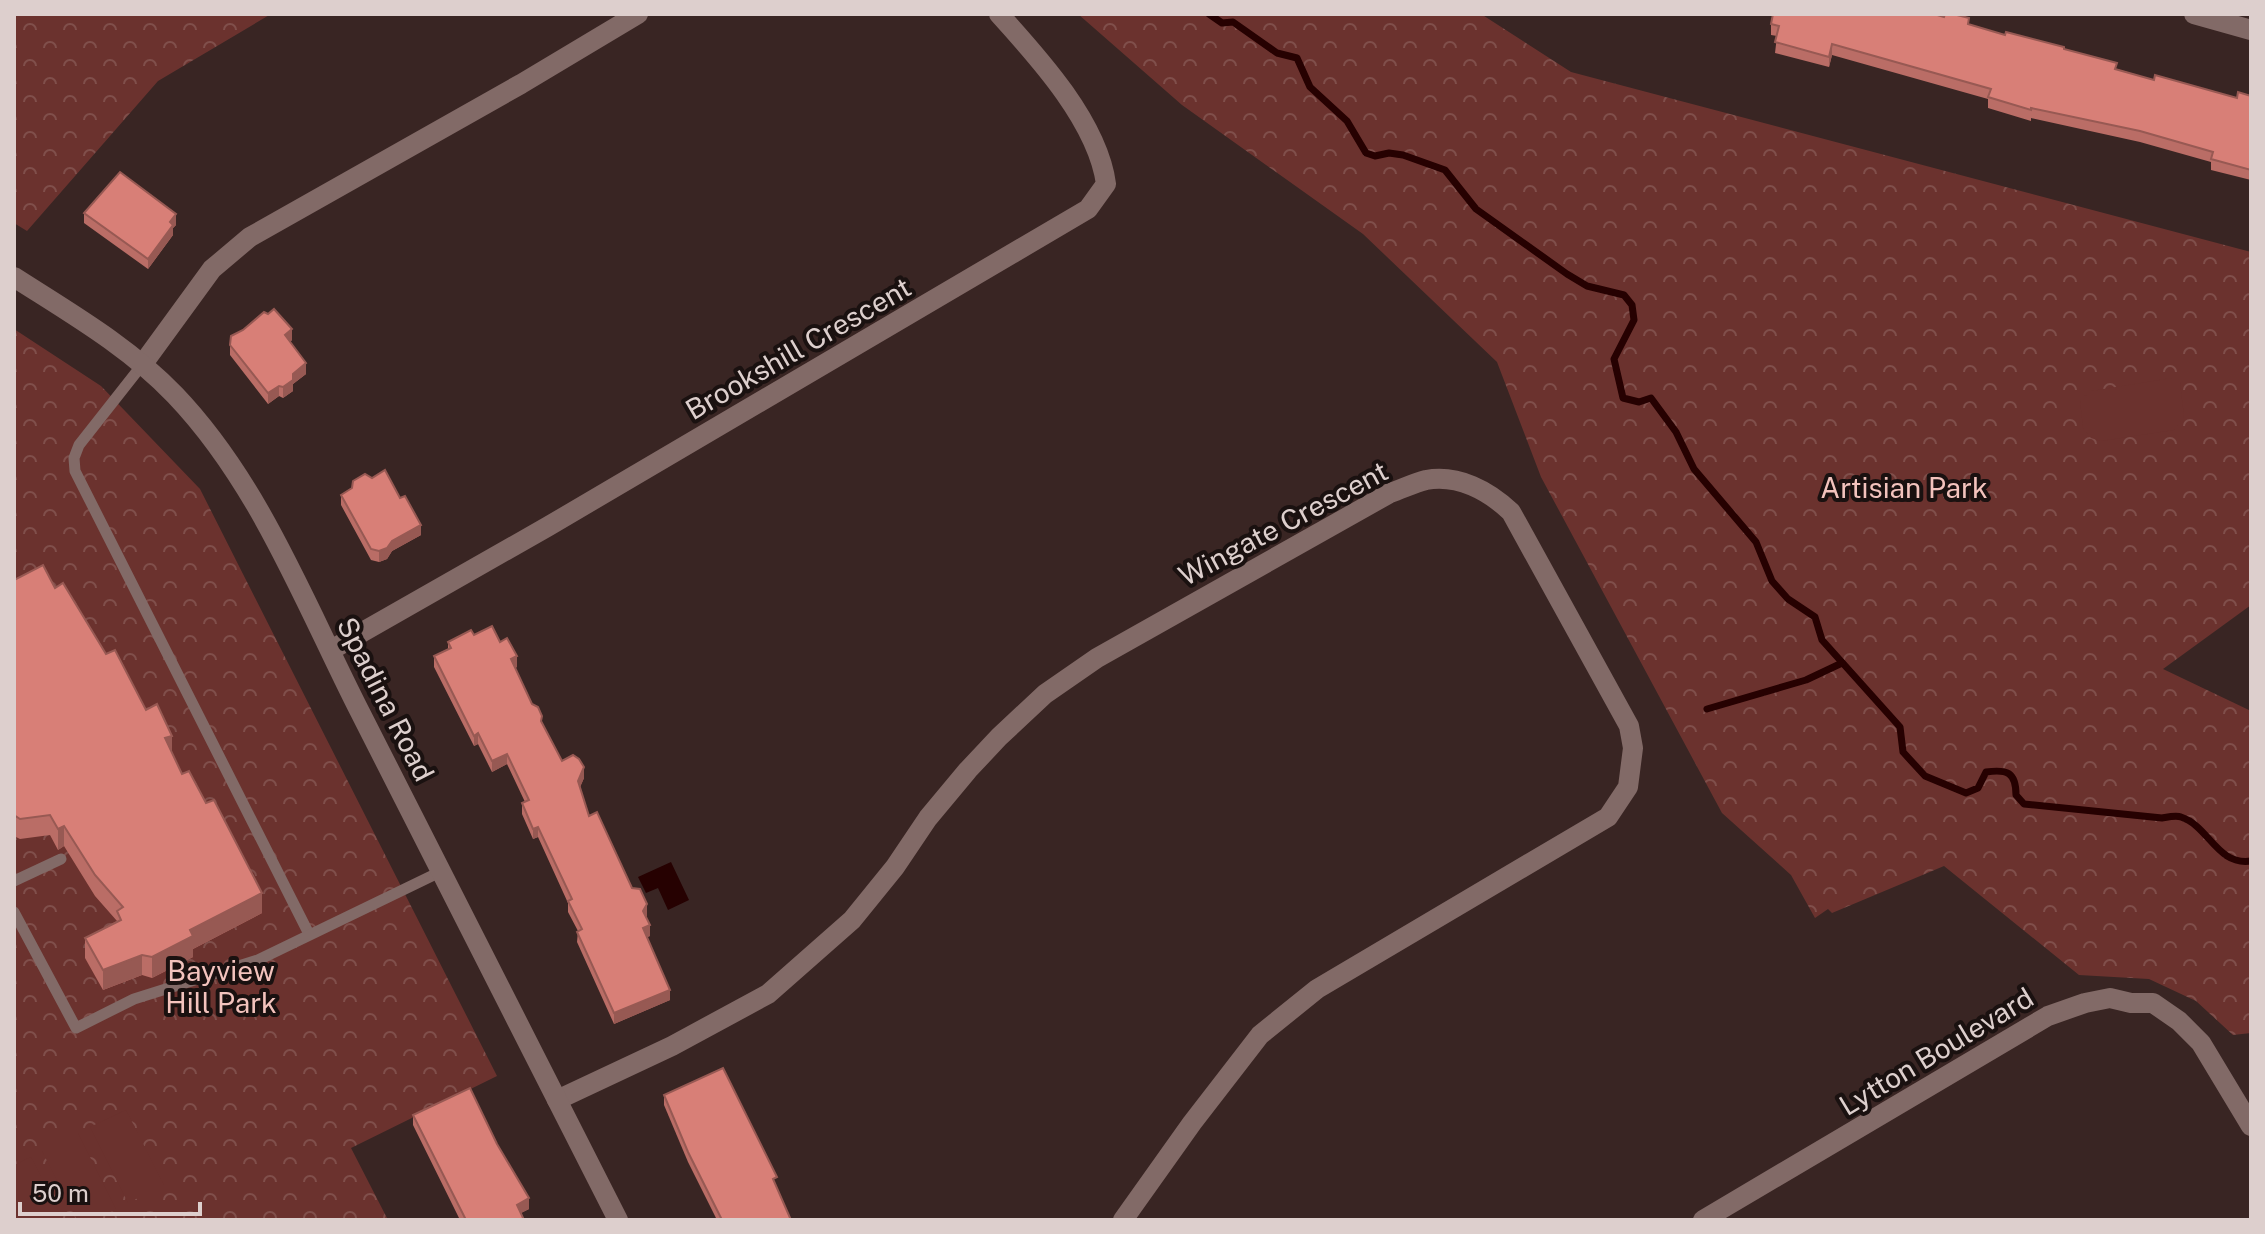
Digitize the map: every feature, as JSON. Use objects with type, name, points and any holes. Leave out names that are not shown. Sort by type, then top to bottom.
[{"type":"street","points":[[142,365],[212,269],[250,237],[638,14]]},
{"type":"street","name":"Brookshill Crescent","points":[[331,650],[1088,209],[1106,184],[1098,148],[1055,79],[999,14]]},
{"type":"street","points":[[2194,14],[2251,30]]},
{"type":"street","name":"Spadina Road","points":[[14,277],[119,344],[175,396],[235,470],[331,650],[618,1220]]},
{"type":"street","name":"Wingate Crescent","points":[[557,1100],[672,1046],[768,994],[852,920],[895,867],[928,818],[999,737],[1045,694],[1097,658],[1390,493],[1428,480],[1458,481],[1493,495],[1511,512],[1629,726],[1633,748],[1628,787],[1608,817],[1317,989],[1260,1035],[1123,1220]]},
{"type":"street","name":"Lytton Boulevard","points":[[1703,1220],[2048,1016],[2110,998],[2131,1003],[2153,1003],[2179,1021],[2201,1043],[2251,1126]]},
{"type":"lane","points":[[142,365],[79,445],[74,458],[75,471],[309,934]]},
{"type":"lane","points":[[14,881],[61,859]]},
{"type":"lane","points":[[14,912],[76,1028],[134,999],[258,960],[442,871]]},
{"type":"green space","points":[[14,14],[271,14],[158,81],[27,231],[14,223]]},
{"type":"green space","name":"Artisian Park","points":[[1078,14],[1481,14],[1571,72],[2251,252],[2251,605],[2163,669],[2251,711],[2251,1033],[2233,1035],[2196,1001],[2149,979],[2079,975],[1944,866],[1832,913],[1828,909],[1815,918],[1791,875],[1722,813],[1541,477],[1497,362],[1363,234],[1182,105]]},
{"type":"green space","name":"Bayview Hill Park","points":[[14,329],[101,386],[200,489],[497,1076],[351,1148],[388,1220],[14,1220]]},
{"type":"green space","points":[[2172,378],[2180,382],[2184,417],[2174,430],[2101,441],[2091,438],[2083,428],[2080,400],[2091,391]]},
{"type":"green space","points":[[126,1110],[164,1185],[128,1203],[90,1127]]},
{"type":"green space","points":[[78,1133],[116,1209],[95,1220],[77,1220],[42,1151]]},
{"type":"green space","points":[[31,1157],[63,1220],[18,1220],[14,1212],[14,1165]]},
{"type":"shaded area","points":[[671,862],[689,900],[668,910],[658,888],[646,893],[638,877]]},
{"type":"building","points":[[1773,14],[1934,14],[1944,17],[1945,14],[1953,14],[1969,18],[1968,24],[2064,47],[2117,63],[2115,69],[2154,80],[2155,75],[2237,98],[2238,92],[2251,96],[2251,170],[2211,159],[2213,152],[2140,131],[2031,110],[1988,97],[1991,89],[1832,44],[1829,57],[1775,42],[1779,26],[1771,24]]},
{"type":"building","points":[[120,172],[176,214],[170,222],[173,225],[148,259],[84,213]]},
{"type":"building","points":[[274,309],[292,329],[285,335],[306,363],[293,374],[293,380],[268,393],[230,345],[231,336],[264,312],[268,314]]},
{"type":"building","points":[[385,470],[400,498],[405,496],[421,525],[379,551],[371,549],[341,495],[352,488],[353,481],[365,474],[372,478]]},
{"type":"building","points":[[43,565],[55,588],[63,583],[106,654],[115,650],[146,710],[157,704],[172,736],[165,738],[182,774],[189,771],[206,803],[214,800],[262,893],[190,930],[193,936],[152,957],[142,955],[103,970],[85,938],[121,920],[117,911],[123,907],[95,875],[64,826],[58,829],[50,815],[20,819],[14,815],[14,580]]},
{"type":"building","points":[[492,626],[500,642],[507,638],[517,656],[511,659],[532,704],[538,707],[541,721],[562,761],[573,755],[584,767],[578,781],[589,816],[597,812],[632,888],[640,889],[647,904],[643,911],[650,925],[643,928],[670,990],[614,1013],[577,932],[582,929],[568,901],[572,899],[538,827],[533,829],[522,803],[529,800],[507,754],[492,761],[478,733],[474,736],[434,656],[451,648],[448,642],[471,630],[474,635]]},
{"type":"building","points":[[723,1068],[777,1177],[773,1179],[791,1220],[722,1220],[688,1152],[664,1095]]},
{"type":"building","points":[[470,1088],[497,1144],[529,1198],[517,1205],[524,1220],[466,1220],[413,1115]]},
{"type":"waterway","points":[[1209,14],[1222,23],[1233,22],[1277,53],[1297,58],[1310,87],[1347,121],[1366,153],[1375,156],[1389,153],[1403,155],[1445,170],[1476,209],[1567,274],[1587,286],[1624,295],[1632,305],[1634,320],[1614,359],[1623,398],[1639,402],[1651,398],[1676,432],[1694,469],[1756,542],[1772,581],[1788,599],[1815,617],[1822,640],[1900,727],[1903,752],[1925,776],[1966,793],[1978,788],[1986,772],[2000,771],[2012,777],[2016,795],[2024,804],[2162,818],[2179,816],[2199,828],[2230,858],[2251,861]]},
{"type":"waterway","points":[[1707,709],[1806,680],[1842,663]]}]
